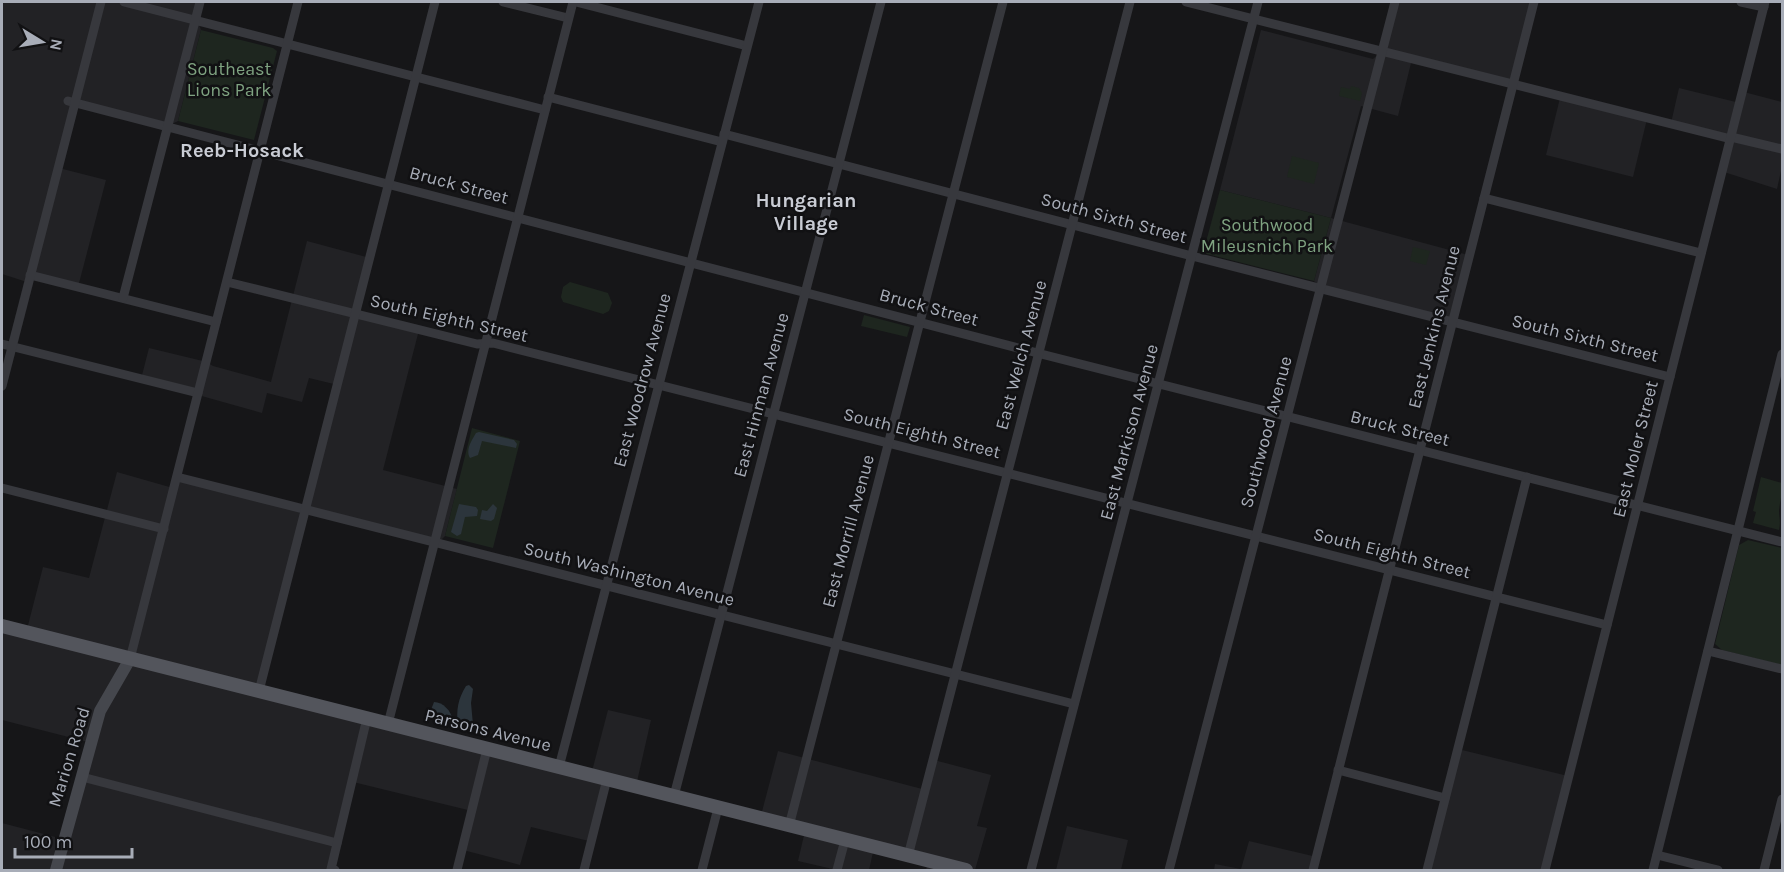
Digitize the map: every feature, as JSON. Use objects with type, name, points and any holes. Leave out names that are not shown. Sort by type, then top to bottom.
[{"type":"main road","name":"Parsons Avenue","points":[[2,626],[960,870]]},
{"type":"street","points":[[2,386],[71,102],[100,2]]},
{"type":"street","points":[[124,2],[545,110]]},
{"type":"street","points":[[123,298],[200,2]]},
{"type":"street","points":[[130,659],[298,2]]},
{"type":"street","points":[[259,691],[435,2]]},
{"type":"street","points":[[503,2],[568,18]]},
{"type":"street","points":[[388,724],[568,18],[574,2],[747,46]]},
{"type":"street","name":"East Woodrow Avenue","points":[[559,767],[759,2]]},
{"type":"street","name":"East Hinman Avenue","points":[[674,796],[881,2]]},
{"type":"street","name":"East Morrill Avenue","points":[[789,825],[1003,2]]},
{"type":"street","name":"East Welch Avenue","points":[[908,856],[1130,2]]},
{"type":"street","points":[[1186,2],[1782,149]]},
{"type":"street","name":"East Markison Avenue","points":[[1031,870],[1258,2]]},
{"type":"street","name":"Southwood Avenue","points":[[1169,870],[1395,2]]},
{"type":"street","name":"East Jenkins Avenue","points":[[1313,870],[1534,2]]},
{"type":"street","points":[[1741,2],[1765,4]]},
{"type":"street","name":"East Moler Street","points":[[1545,870],[1765,4]]},
{"type":"street","name":"South Sixth Street","points":[[548,98],[839,164],[1670,377]]},
{"type":"street","name":"Bruck Street","points":[[71,102],[1039,353],[1782,542]]},
{"type":"street","points":[[1484,198],[1701,253]]},
{"type":"street","points":[[30,275],[216,322]]},
{"type":"street","name":"South Eighth Street","points":[[227,282],[477,344],[493,343],[658,384],[1607,625]]},
{"type":"street","points":[[2,344],[198,393]]},
{"type":"street","points":[[1653,870],[1782,354]]},
{"type":"street","name":"South Washington Avenue","points":[[177,477],[955,674],[1073,708]]},
{"type":"street","points":[[1427,870],[1527,477]]},
{"type":"street","points":[[2,488],[164,529]]},
{"type":"street","points":[[1708,651],[1782,669]]},
{"type":"street","name":"Marion Road","points":[[56,870],[100,711],[130,659]]},
{"type":"street","points":[[333,870],[337,843],[367,718]]},
{"type":"street","points":[[457,870],[487,749]]},
{"type":"street","points":[[1338,770],[1446,798]]},
{"type":"street","points":[[82,777],[337,843]]},
{"type":"street","points":[[584,870],[607,779]]},
{"type":"street","points":[[1764,870],[1782,799]]},
{"type":"street","points":[[702,870],[718,808]]},
{"type":"street","points":[[837,870],[845,840]]},
{"type":"street","points":[[1657,855],[1718,870]]},
{"type":"shaded area","points":[[2,2],[201,2],[197,19],[201,30],[178,121],[168,126],[76,103],[59,168],[106,180],[78,287],[32,277],[30,283],[2,274]]},
{"type":"shaded area","points":[[1395,2],[1535,2],[1514,82],[1412,59],[1398,116],[1361,106],[1331,218],[1220,190],[1261,30],[1373,59],[1382,51]]},
{"type":"shaded area","points":[[1679,88],[1740,103],[1744,92],[1782,102],[1782,166],[1777,189],[1724,172],[1732,139],[1671,123]]},
{"type":"shaded area","points":[[1560,98],[1647,119],[1633,177],[1546,155]]},
{"type":"shaded area","points":[[1331,218],[1472,256],[1455,320],[1322,288],[1314,281]]},
{"type":"shaded area","points":[[307,241],[370,258],[357,315],[419,330],[383,470],[457,489],[445,536],[438,543],[307,510],[338,385],[309,378],[302,402],[267,393],[262,413],[141,379],[149,348],[207,362],[213,366],[271,382]]},
{"type":"shaded area","points":[[476,433],[514,440],[517,444],[516,448],[482,441],[478,455],[470,458],[468,452],[470,445]]},
{"type":"shaded area","points":[[117,472],[173,488],[176,476],[307,510],[261,692],[591,775],[608,710],[651,720],[636,786],[608,780],[593,842],[531,827],[520,865],[463,850],[472,811],[353,782],[332,867],[344,870],[2,870],[2,823],[63,839],[88,742],[2,720],[2,627],[26,633],[43,567],[89,578]]},
{"type":"shaded area","points":[[459,504],[476,507],[478,510],[477,516],[465,517],[461,534],[457,536],[451,532]]},
{"type":"shaded area","points":[[493,504],[497,508],[494,519],[491,521],[480,519],[482,510],[487,511]]},
{"type":"shaded area","points":[[469,685],[473,689],[471,703],[473,725],[471,728],[463,729],[458,725],[459,700],[466,686]]},
{"type":"shaded area","points":[[434,702],[443,705],[448,710],[453,720],[451,723],[434,719],[429,715]]},
{"type":"shaded area","points":[[1458,749],[1568,776],[1545,870],[1428,870]]},
{"type":"shaded area","points":[[778,751],[926,790],[934,760],[991,775],[977,826],[987,828],[975,870],[926,870],[928,862],[874,848],[869,870],[837,870],[798,861],[805,831],[760,819]]},
{"type":"shaded area","points":[[1067,826],[1128,840],[1121,870],[1056,870]]},
{"type":"shaded area","points":[[1249,841],[1317,857],[1314,870],[1214,870],[1215,864],[1241,869]]},
{"type":"green space","name":"Southeast Lions Park","points":[[201,30],[273,48],[277,51],[254,140],[178,121]]},
{"type":"green space","points":[[1351,86],[1359,88],[1362,93],[1360,101],[1339,96],[1341,87],[1350,89]]},
{"type":"green space","points":[[1292,156],[1319,163],[1314,184],[1287,177]]},
{"type":"green space","name":"Southwood Mileusnich Park","points":[[1220,190],[1331,218],[1314,281],[1203,253]]},
{"type":"green space","points":[[1413,247],[1430,251],[1426,265],[1410,261]]},
{"type":"green space","points":[[570,282],[608,293],[612,303],[609,311],[603,314],[563,302],[561,297],[563,287]]},
{"type":"green space","points":[[864,315],[910,327],[907,337],[861,326]]},
{"type":"green space","points":[[472,428],[520,441],[493,548],[445,536]]},
{"type":"green space","points":[[1761,477],[1782,483],[1779,530],[1753,523],[1756,512],[1753,511]]},
{"type":"green space","points":[[1748,540],[1782,548],[1782,665],[1722,650],[1715,644],[1739,545]]},
{"type":"district","name":"Reeb-Hosack","points":[[242,150]]},
{"type":"district","name":"Hungarian Village","points":[[806,212]]}]
